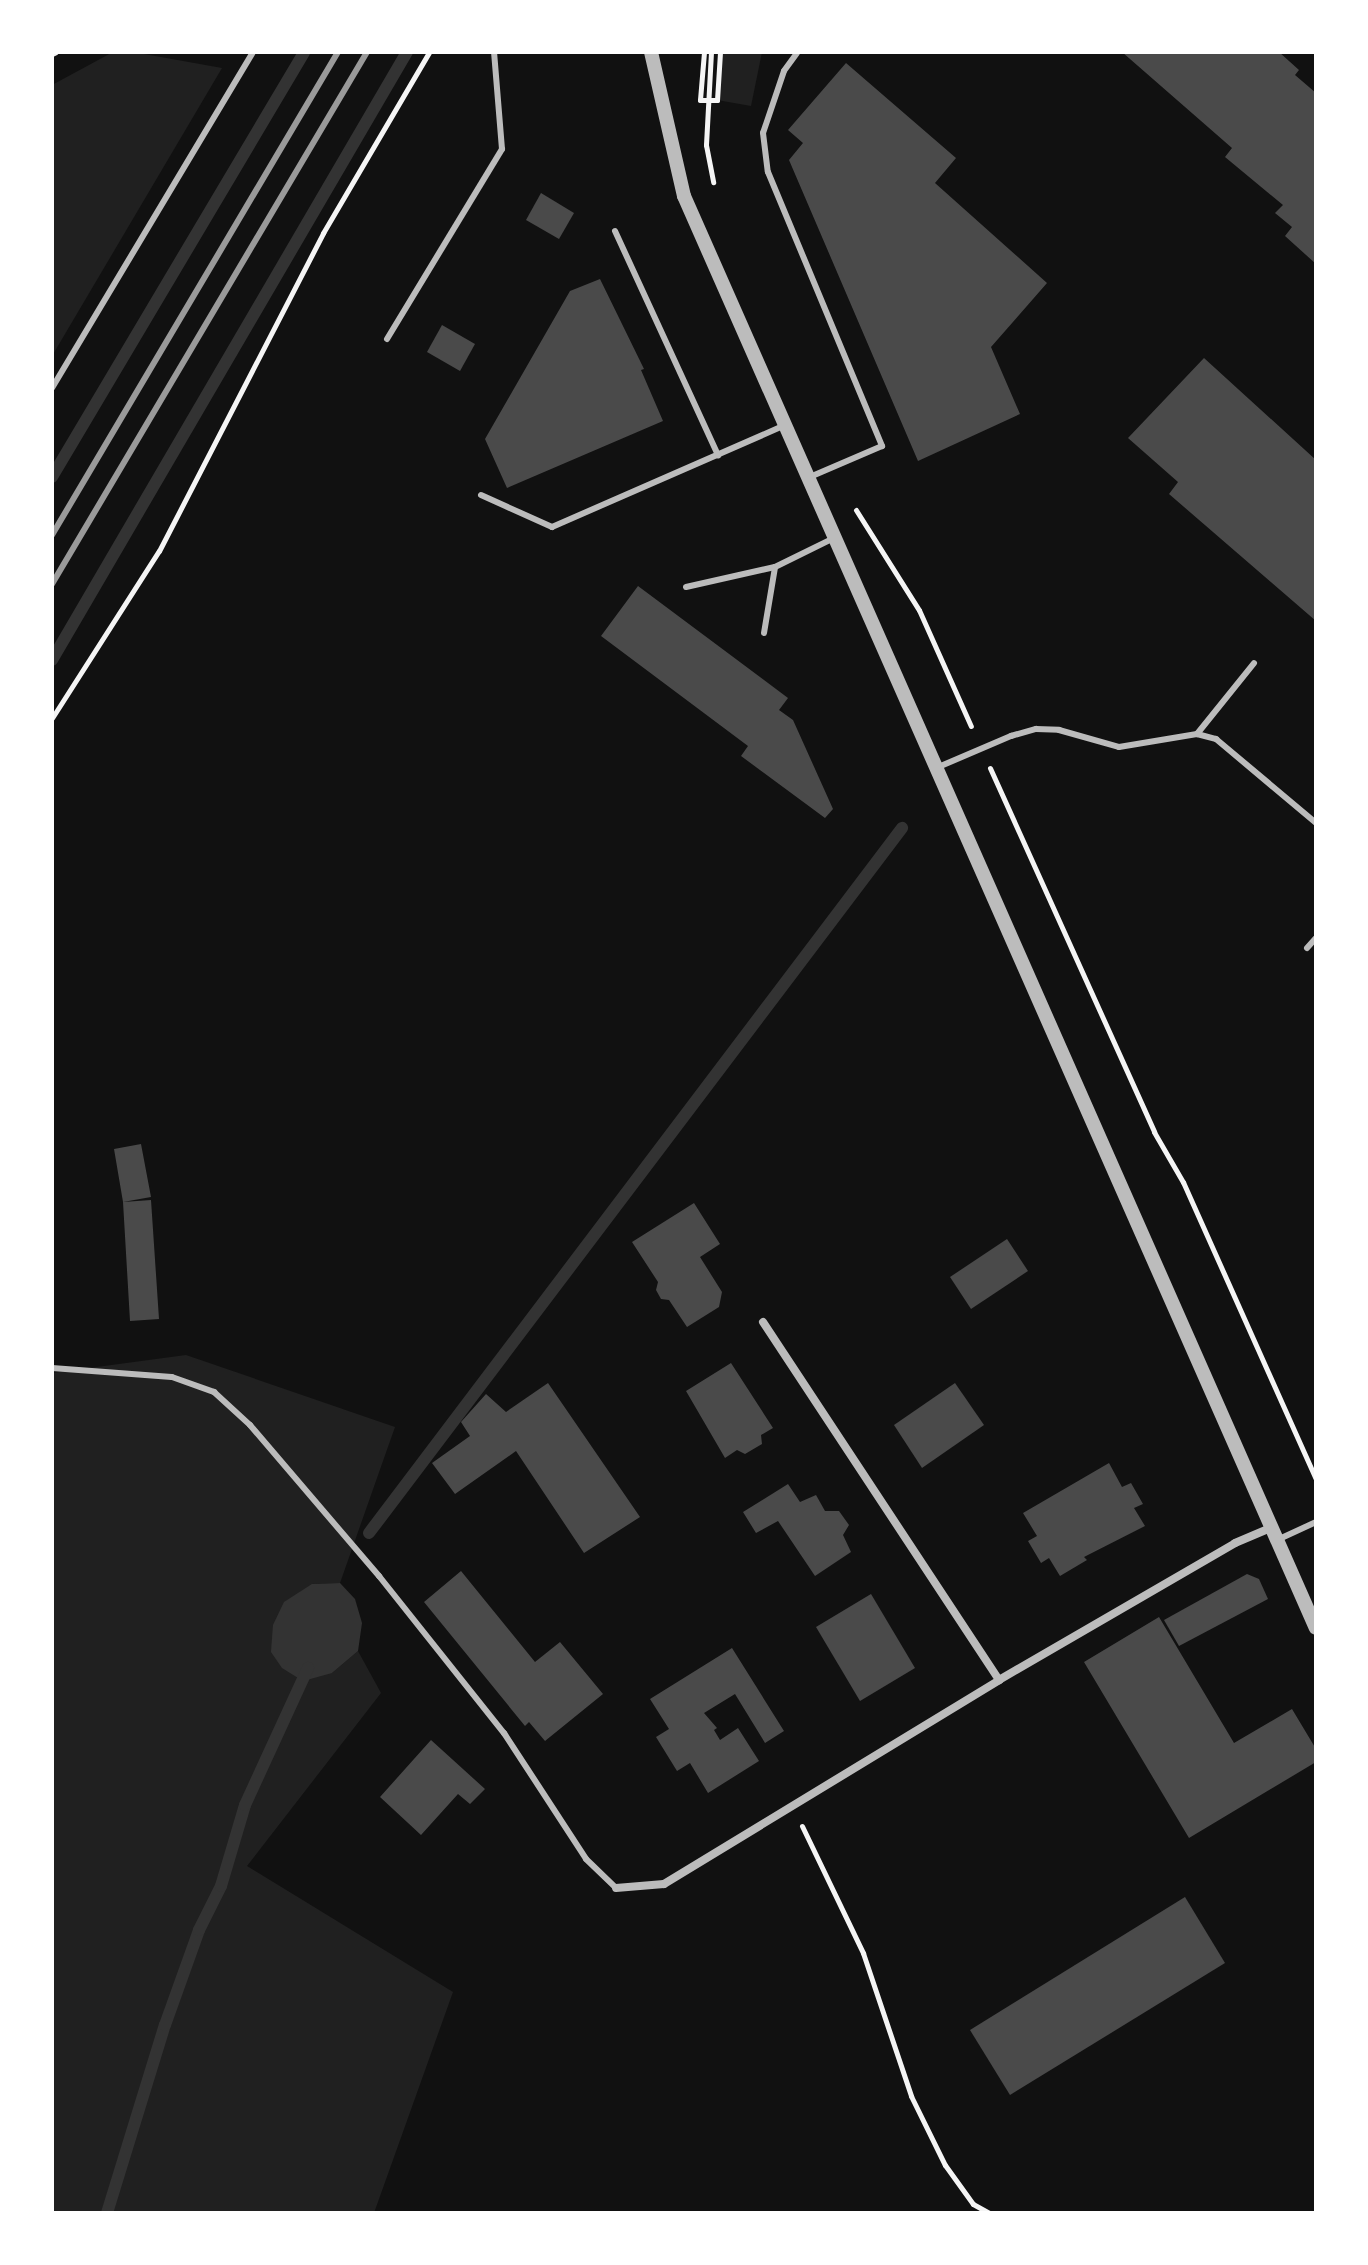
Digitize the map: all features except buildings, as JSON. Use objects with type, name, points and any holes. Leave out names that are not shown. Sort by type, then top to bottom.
[{"type":"street","points":[[651,52],[684,196],[1316,1628]]},
{"type":"street","points":[[763,1322],[999,1680]]},
{"type":"street","points":[[616,1888],[664,1884],[791,1804],[1235,1543],[1274,1534]]},
{"type":"lane","points":[[52,388],[253,52]]},
{"type":"lane","points":[[387,339],[502,149],[494,52]]},
{"type":"lane","points":[[797,53],[784,71],[763,133],[768,172],[882,446],[807,478]]},
{"type":"lane","points":[[615,231],[718,455]]},
{"type":"lane","points":[[481,495],[552,527],[783,426]]},
{"type":"lane","points":[[686,587],[775,567],[834,538]]},
{"type":"lane","points":[[764,633],[775,567]]},
{"type":"lane","points":[[1197,734],[1254,663]]},
{"type":"lane","points":[[936,768],[1011,736],[1036,729],[1059,730],[1119,747],[1197,734],[1216,739],[1316,823]]},
{"type":"lane","points":[[1307,948],[1316,938]]},
{"type":"lane","points":[[52,1368],[172,1377],[214,1392],[250,1425],[379,1576],[504,1733],[586,1859],[616,1888]]},
{"type":"lane","points":[[1274,1534],[1316,1522]]},
{"type":"path","points":[[52,718],[159,551],[323,233],[429,52]]},
{"type":"path","points":[[704,52],[700,100],[717,100],[720,52]]},
{"type":"path","points":[[791,1804],[832,1883],[863,1953],[911,2096],[945,2165],[973,2204],[989,2213]]},
{"type":"shaded area","points":[[113,52],[133,52],[222,68],[52,356],[52,85]]},
{"type":"shaded area","points":[[720,52],[762,52],[751,106],[717,100]]},
{"type":"shaded area","points":[[186,1355],[395,1427],[340,1583],[312,1584],[332,1673],[358,1651],[381,1693],[247,1866],[453,1992],[374,2213],[52,2213],[52,1373]]},
{"type":"shaded area","points":[[340,1583],[355,1599],[362,1623],[358,1651],[332,1673],[303,1681],[282,1668],[271,1652],[273,1625],[284,1602],[312,1584]]},
{"type":"waterway","points":[[52,477],[304,52]]},
{"type":"waterway","points":[[52,660],[407,52]]},
{"type":"waterway","points":[[369,1533],[902,828]]},
{"type":"waterway","points":[[107,2213],[165,2025],[199,1930],[221,1886],[245,1805],[308,1668]]},
{"type":"railway","points":[[52,535],[338,52]]},
{"type":"railway","points":[[52,584],[367,52]]}]
